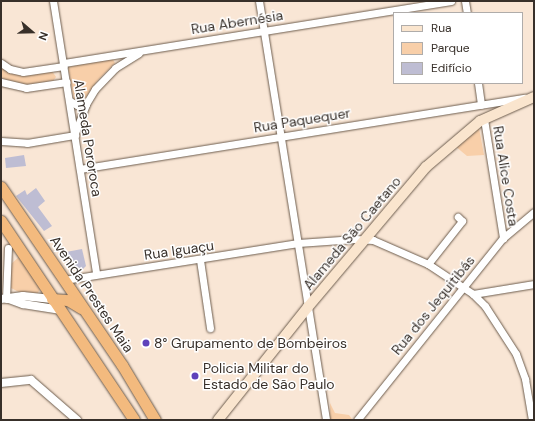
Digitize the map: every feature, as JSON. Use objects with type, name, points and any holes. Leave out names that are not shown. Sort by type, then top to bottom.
[{"type":"highway","name":"Avenida Prestes Maia","points":[[1,187],[130,377],[154,420]]},
{"type":"highway","points":[[1,221],[134,420]]},
{"type":"highway","points":[[52,299],[68,300],[82,308]]},
{"type":"main road","name":"Alameda São Caetano","points":[[218,420],[365,238],[436,157],[484,119],[531,97]]},
{"type":"street","points":[[259,1],[326,420]]},
{"type":"street","name":"Rua Abernésia","points":[[1,62],[10,69],[22,72],[145,50],[451,1]]},
{"type":"street","points":[[465,1],[467,12]]},
{"type":"street","name":"Alameda Pororoca","points":[[52,2],[67,82],[96,274]]},
{"type":"street","points":[[1,141],[27,143],[75,135],[86,104],[108,75],[121,63],[145,50]]},
{"type":"street","points":[[1,82],[26,88],[67,82]]},
{"type":"street","points":[[478,84],[481,105]]},
{"type":"street","name":"Rua Paquequer","points":[[80,169],[531,97]]},
{"type":"street","points":[[70,101],[77,104],[86,104]]},
{"type":"street","name":"Rua Alice Costa","points":[[484,119],[503,238]]},
{"type":"street","name":"Rua dos Jequitibás","points":[[357,420],[503,238],[534,212]]},
{"type":"street","points":[[428,264],[462,221],[458,217]]},
{"type":"street","points":[[365,238],[428,264],[473,294],[492,314],[516,354],[525,379],[532,420]]},
{"type":"street","name":"Rua Iguaçu","points":[[64,280],[96,274],[200,260],[298,243],[365,238]]},
{"type":"street","points":[[5,299],[8,248]]},
{"type":"street","points":[[200,260],[210,328]]},
{"type":"street","points":[[473,294],[534,284]]},
{"type":"street","points":[[5,299],[23,296],[52,299]]},
{"type":"street","points":[[5,299],[23,304],[60,310]]},
{"type":"street","points":[[1,383],[31,380],[77,420]]},
{"type":"green space","points":[[112,58],[115,63],[97,81],[84,100],[74,100],[68,67]]},
{"type":"green space","points":[[1,66],[24,75],[52,71],[56,77],[53,81],[26,85],[1,78]]},
{"type":"green space","points":[[479,128],[484,155],[467,156],[455,146]]},
{"type":"green space","points":[[20,256],[41,288],[37,294],[21,293],[11,288],[11,264]]},
{"type":"green space","points":[[330,403],[335,413],[349,415],[352,419],[330,420]]},
{"type":"building","points":[[24,155],[26,166],[6,168],[5,158]]},
{"type":"building","points":[[36,188],[45,201],[38,207],[52,226],[44,231],[16,196],[25,190],[27,195]]},
{"type":"building","points":[[82,249],[86,266],[83,269],[75,267],[66,252]]},
{"type":"place","name":"8° Grupamento de Bombeiros","points":[[146,343]]},
{"type":"place","name":"Policia Militar do Estado de São Paulo","points":[[195,376]]}]
